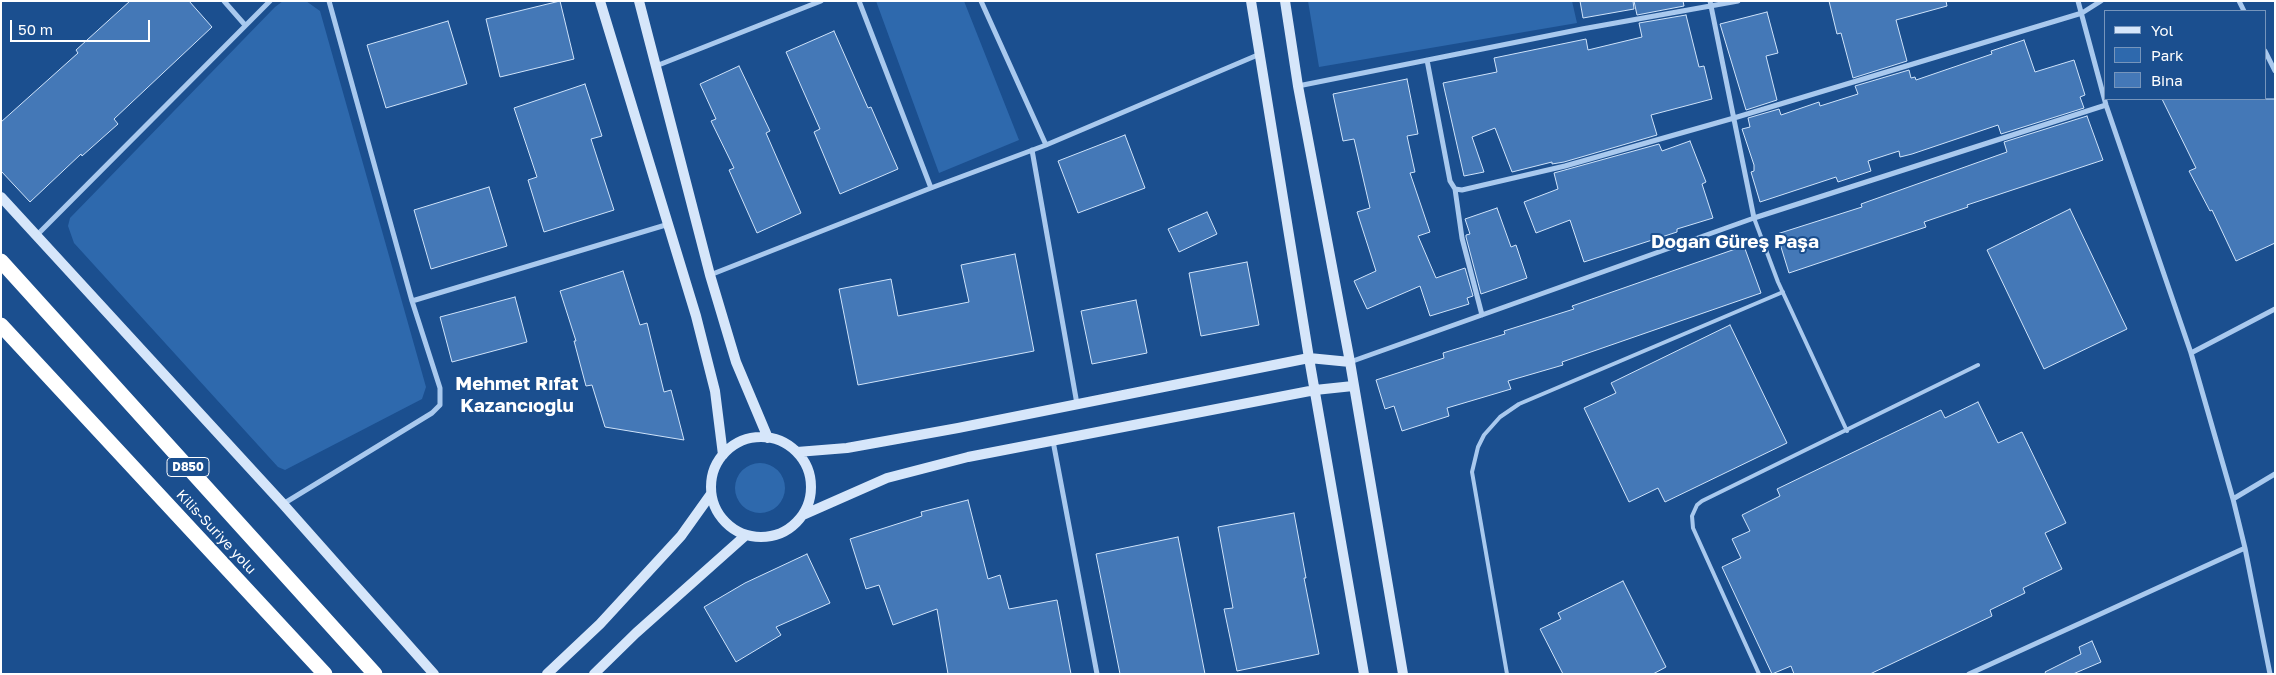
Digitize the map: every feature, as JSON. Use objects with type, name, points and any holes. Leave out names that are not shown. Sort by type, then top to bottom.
[{"type":"highway","name":"D850","points":[[1,261],[375,674]]},
{"type":"highway","name":"Kilis-Suriye yolu","points":[[1,324],[325,674]]},
{"type":"street","points":[[224,1],[245,25]]},
{"type":"street","points":[[37,235],[270,1]]},
{"type":"street","points":[[283,504],[432,413],[440,406],[440,388],[412,301],[329,1]]},
{"type":"street","points":[[600,1],[669,224],[715,391],[723,454]]},
{"type":"street","points":[[639,1],[654,67],[710,275],[736,362],[768,438]]},
{"type":"street","points":[[654,67],[821,1]]},
{"type":"street","points":[[859,1],[931,188]]},
{"type":"street","points":[[981,1],[1046,145]]},
{"type":"street","points":[[1251,1],[1309,358],[1364,674]]},
{"type":"street","points":[[1285,1],[1298,86],[1350,362],[1403,674]]},
{"type":"street","points":[[1298,86],[1711,4],[1738,1]]},
{"type":"street","points":[[2078,1],[2104,97]]},
{"type":"street","points":[[1455,189],[1462,190],[1565,166],[1734,118],[2082,13],[2101,1]]},
{"type":"street","points":[[1711,4],[1754,218]]},
{"type":"street","points":[[2266,53],[2275,71]]},
{"type":"street","points":[[710,275],[1046,145],[1260,54]]},
{"type":"street","points":[[1427,60],[1450,181],[1455,189],[1462,238],[1482,315]]},
{"type":"street","points":[[2105,100],[2191,353],[2233,499],[2245,548],[2270,674]]},
{"type":"street","points":[[797,452],[847,448],[1309,358],[1350,362],[1754,218],[2106,105]]},
{"type":"street","points":[[1032,150],[1078,404]]},
{"type":"street","points":[[1,197],[283,504],[434,674]]},
{"type":"street","points":[[412,301],[669,224]]},
{"type":"street","points":[[2191,353],[2275,309]]},
{"type":"street","points":[[803,515],[887,478],[968,456],[1315,390],[1353,386]]},
{"type":"street","points":[[751,438],[768,438],[784,442],[797,452],[807,466],[811,483],[810,500],[803,515],[792,527],[778,535],[762,538],[746,535],[733,529],[723,520],[715,508],[711,494],[716,466],[723,454],[736,444],[751,438]]},
{"type":"street","points":[[1053,441],[1097,674]]},
{"type":"street","points":[[2233,499],[2275,474]]},
{"type":"street","points":[[547,674],[600,624],[675,542],[711,494]]},
{"type":"street","points":[[594,674],[636,632],[746,535]]},
{"type":"street","points":[[1969,674],[2245,548]]},
{"type":"lane","points":[[1754,218],[1783,292],[1847,431]]},
{"type":"lane","points":[[1507,674],[1472,472],[1476,453],[1484,435],[1500,417],[1518,404],[1783,292]]},
{"type":"lane","points":[[1759,674],[1693,528],[1693,511],[1702,500],[1847,431],[1978,365]]},
{"type":"green space","points":[[283,1],[306,1],[320,11],[426,387],[422,399],[285,470],[278,467],[74,243],[68,226],[70,218],[275,7]]},
{"type":"green space","points":[[876,1],[964,1],[1019,140],[939,173]]},
{"type":"green space","points":[[1308,1],[1572,1],[1577,23],[1319,67]]},
{"type":"green space","points":[[760,463],[770,465],[778,470],[783,478],[785,488],[783,498],[778,506],[770,511],[760,513],[750,511],[742,506],[737,498],[735,488],[737,478],[742,470],[750,465]]},
{"type":"building","points":[[130,1],[189,1],[212,27],[114,119],[118,124],[82,156],[81,154],[30,202],[1,171],[1,122],[78,53],[76,50]]},
{"type":"building","points":[[560,1],[574,59],[500,77],[486,19]]},
{"type":"building","points":[[1580,1],[1633,1],[1634,9],[1583,18]]},
{"type":"building","points":[[1634,1],[1683,1],[1684,6],[1637,15]]},
{"type":"building","points":[[1829,1],[1946,1],[1947,6],[1896,20],[1907,61],[1853,78],[1841,33],[1837,34]]},
{"type":"building","points":[[1767,12],[1778,53],[1766,56],[1777,100],[1746,110],[1720,24]]},
{"type":"building","points":[[1686,15],[1699,67],[1704,66],[1712,99],[1651,115],[1657,135],[1564,162],[1552,164],[1552,162],[1512,172],[1495,128],[1472,137],[1484,172],[1464,176],[1443,83],[1497,72],[1494,58],[1586,39],[1588,50],[1642,37],[1639,23]]},
{"type":"building","points":[[448,21],[467,84],[386,108],[367,45]]},
{"type":"building","points":[[834,31],[868,108],[871,107],[898,169],[840,194],[814,132],[820,129],[786,52]]},
{"type":"building","points":[[2024,40],[2035,72],[2074,60],[2085,95],[2080,97],[2084,108],[2001,134],[1998,125],[1912,154],[1900,157],[1899,151],[1868,161],[1871,171],[1838,182],[1836,177],[1760,202],[1751,172],[1754,171],[1754,165],[1742,129],[1750,127],[1748,118],[1779,109],[1781,115],[1819,102],[1820,106],[1858,94],[1855,86],[1909,70],[1911,78],[1915,77],[1916,80],[1992,54],[1991,51]]},
{"type":"building","points":[[739,66],[770,131],[766,133],[801,213],[757,233],[729,170],[734,168],[711,121],[716,119],[700,84]]},
{"type":"building","points":[[1407,79],[1418,134],[1407,136],[1415,172],[1410,173],[1430,232],[1418,236],[1436,278],[1465,268],[1473,296],[1467,298],[1469,304],[1430,316],[1420,286],[1367,309],[1354,281],[1376,271],[1357,212],[1370,208],[1354,139],[1343,141],[1333,94]]},
{"type":"building","points":[[585,84],[602,136],[591,139],[614,210],[544,232],[528,180],[537,177],[514,108]]},
{"type":"building","points":[[2275,99],[2275,243],[2236,261],[2212,210],[2210,211],[2189,171],[2196,168],[2162,100]]},
{"type":"building","points":[[2087,116],[2103,160],[1967,205],[1968,207],[1924,222],[1926,227],[1789,273],[1777,234],[1862,207],[1861,204],[2007,152],[2004,142]]},
{"type":"building","points":[[1125,135],[1145,188],[1078,213],[1058,161]]},
{"type":"building","points":[[1690,141],[1706,182],[1702,184],[1713,218],[1677,229],[1677,232],[1584,262],[1570,220],[1536,233],[1524,202],[1558,189],[1554,173],[1659,144],[1662,151]]},
{"type":"building","points":[[489,187],[507,246],[431,269],[414,210]]},
{"type":"building","points":[[1497,208],[1511,247],[1516,245],[1527,278],[1481,294],[1466,237],[1466,235],[1470,234],[1465,219]]},
{"type":"building","points":[[2070,209],[2127,329],[2044,369],[1987,250]]},
{"type":"building","points":[[1207,212],[1217,234],[1179,252],[1168,229]]},
{"type":"building","points":[[1744,246],[1761,293],[1562,362],[1563,365],[1508,381],[1511,389],[1447,408],[1449,416],[1402,431],[1394,406],[1385,409],[1376,380],[1444,358],[1443,353],[1505,334],[1504,331],[1574,309],[1572,306]]},
{"type":"building","points":[[1015,254],[1034,351],[858,385],[839,289],[891,279],[898,316],[969,302],[961,265]]},
{"type":"building","points":[[1247,262],[1259,325],[1201,336],[1189,273]]},
{"type":"building","points":[[623,271],[640,325],[647,323],[664,392],[671,390],[684,440],[605,427],[592,385],[586,386],[574,341],[576,341],[560,291]]},
{"type":"building","points":[[515,297],[527,342],[452,362],[440,317]]},
{"type":"building","points":[[1136,300],[1147,353],[1092,364],[1081,311]]},
{"type":"building","points":[[1730,325],[1787,443],[1665,502],[1658,488],[1629,502],[1584,408],[1616,393],[1611,383]]},
{"type":"building","points":[[1978,402],[1998,443],[2022,432],[2066,523],[2045,533],[2062,569],[2023,588],[2025,593],[1990,610],[1992,616],[1870,674],[1794,674],[1791,666],[1772,674],[1722,567],[1741,558],[1732,539],[1750,531],[1742,515],[1780,496],[1777,489],[1941,410],[1945,418]]},
{"type":"building","points":[[968,500],[988,579],[1000,575],[1009,609],[1057,600],[1071,674],[948,674],[937,609],[893,625],[879,585],[866,589],[850,539],[922,516],[921,512]]},
{"type":"building","points":[[1294,513],[1306,578],[1304,578],[1319,654],[1237,671],[1224,609],[1233,608],[1218,527]]},
{"type":"building","points":[[1178,537],[1205,674],[1120,674],[1096,554]]},
{"type":"building","points":[[807,554],[830,603],[776,627],[781,635],[736,662],[704,607],[745,583]]},
{"type":"building","points":[[1623,581],[1666,667],[1653,674],[1563,674],[1540,629],[1561,619],[1558,613]]},
{"type":"building","points":[[2092,641],[2101,662],[2073,674],[2046,674],[2045,672],[2081,654],[2079,647]]},
{"type":"district","name":"Doğan Güreş Paşa","points":[[1735,242]]},
{"type":"district","name":"Mehmet Rıfat Kazancıoğlu","points":[[517,395]]}]
